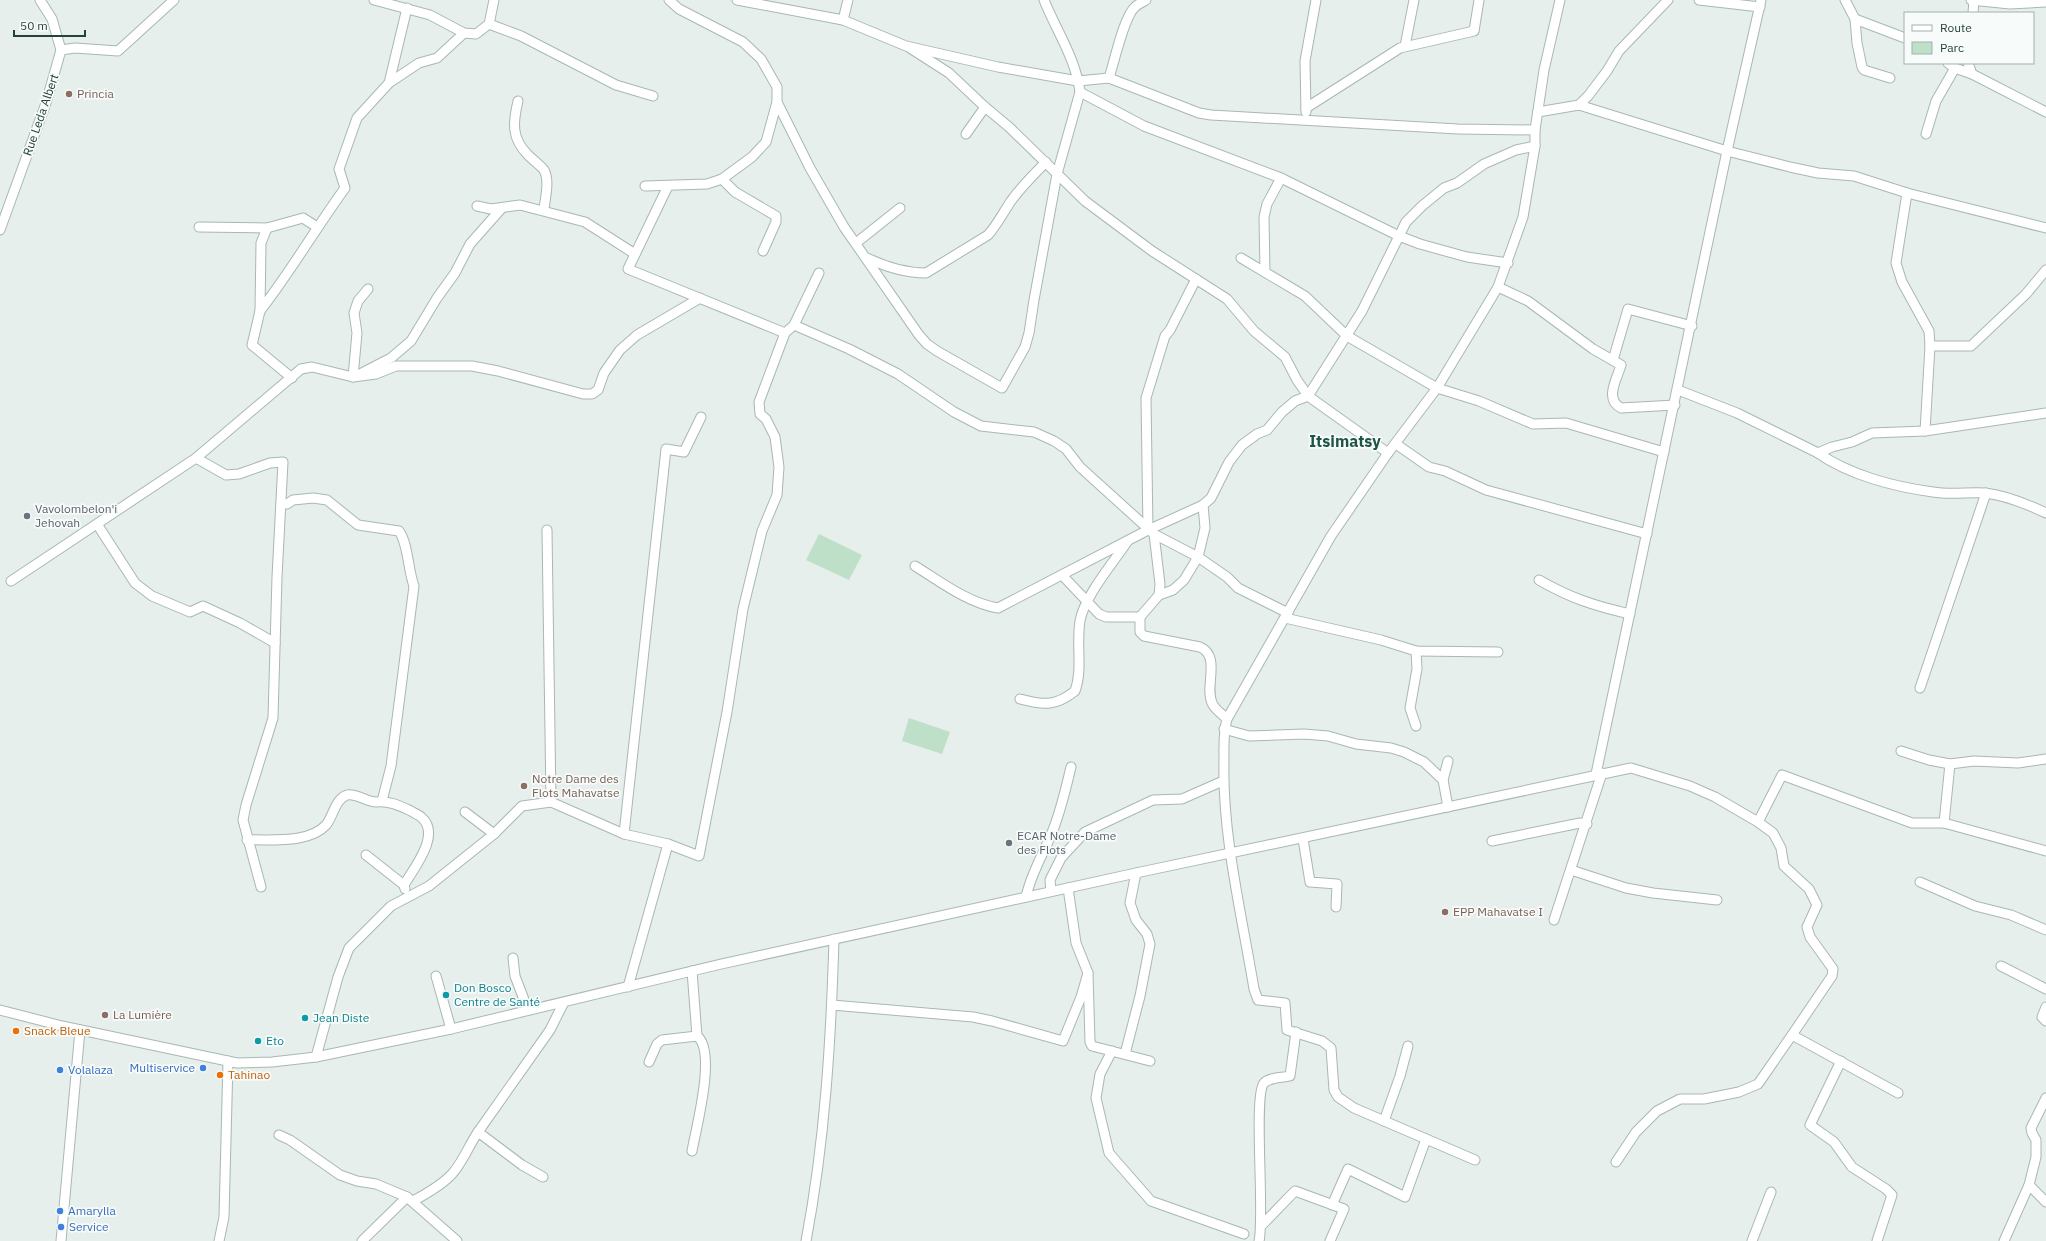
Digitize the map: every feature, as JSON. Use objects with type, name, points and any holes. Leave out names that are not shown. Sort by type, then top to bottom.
[{"type":"street","points":[[40,0],[52,19],[61,50],[75,48],[118,51],[174,0]]},
{"type":"street","points":[[374,0],[430,15],[464,33],[476,34],[489,24],[494,0]]},
{"type":"street","points":[[645,186],[707,184],[722,179],[752,158],[766,142],[777,102],[777,87],[757,55],[743,42],[679,9],[669,0]]},
{"type":"street","points":[[737,0],[761,3],[843,20],[906,46],[998,67],[1078,81],[1110,78],[1199,113],[1304,121],[1458,129],[1535,130]]},
{"type":"street","points":[[843,20],[848,0]]},
{"type":"street","points":[[777,102],[810,168],[844,228],[867,258],[927,344],[1002,388],[1025,347],[1029,334],[1057,174],[1080,92],[1078,81],[1044,0]]},
{"type":"street","points":[[1110,78],[1118,46],[1130,14],[1135,7],[1146,0]]},
{"type":"street","points":[[1304,121],[1306,108],[1305,61],[1316,0]]},
{"type":"street","points":[[1405,46],[1414,0]]},
{"type":"street","points":[[1306,108],[1405,46],[1474,31],[1479,0]]},
{"type":"street","points":[[1475,1160],[1354,1108],[1338,1097],[1334,1090],[1332,1048],[1322,1040],[1288,1030],[1285,1003],[1258,1000],[1254,990],[1230,853],[1223,781],[1224,728],[1227,719],[1331,536],[1388,453],[1437,388],[1498,287],[1508,263],[1523,216],[1535,146],[1535,130],[1544,70],[1560,0]]},
{"type":"street","points":[[1579,105],[1607,71],[1619,51],[1668,0]]},
{"type":"street","points":[[1554,920],[1587,824],[1599,774],[1630,614],[1692,326],[1727,151],[1761,3],[1699,0]]},
{"type":"street","points":[[1844,0],[1854,19],[1862,67],[1864,70],[1890,78]]},
{"type":"street","points":[[1973,12],[1972,0],[2010,4],[2046,2]]},
{"type":"street","points":[[389,83],[407,8]]},
{"type":"street","points":[[1854,19],[1904,38]]},
{"type":"street","points":[[489,24],[520,36],[616,85],[653,96]]},
{"type":"street","points":[[260,311],[282,283],[317,228],[345,188],[339,170],[357,118],[389,83],[419,63],[437,58],[464,33]]},
{"type":"street","points":[[906,46],[949,73],[985,107],[1010,127],[1085,201],[1152,251],[1227,299],[1254,331],[1285,357],[1297,380],[1308,396],[1388,453]]},
{"type":"street","name":"Rue Leda Albert","points":[[0,230],[46,104],[61,50]]},
{"type":"street","points":[[1968,64],[1972,74]]},
{"type":"street","points":[[1926,134],[1936,101],[1951,66],[1972,74],[2046,112]]},
{"type":"street","points":[[1080,92],[1144,126],[1281,178],[1399,236],[1420,244],[1467,257],[1508,263]]},
{"type":"street","points":[[518,101],[514,122],[517,141],[526,153],[544,170],[547,182],[544,210]]},
{"type":"street","points":[[1538,112],[1579,105],[1727,151],[1804,170],[1854,176],[1907,193],[2046,228]]},
{"type":"street","points":[[966,134],[985,107]]},
{"type":"street","points":[[915,566],[969,599],[986,606],[998,608],[1128,541],[1151,532],[1203,505],[1211,498],[1229,462],[1242,445],[1257,434],[1267,430],[1282,412],[1295,401],[1308,396],[1362,311],[1406,222],[1422,206],[1444,188],[1457,183],[1484,164],[1516,150],[1535,146]]},
{"type":"street","points":[[867,258],[887,267],[915,273],[926,273],[988,235],[994,229],[1011,201],[1030,177],[1046,162]]},
{"type":"street","points":[[1265,272],[1264,217],[1267,204],[1281,178]]},
{"type":"street","points":[[722,179],[735,192],[776,216],[776,222],[763,251]]},
{"type":"street","points":[[668,186],[628,269],[785,333]]},
{"type":"street","points":[[1907,193],[1896,263],[1902,282],[1929,331],[1930,346],[1925,431]]},
{"type":"street","points":[[477,206],[491,210],[520,205],[544,210],[593,226],[635,254]]},
{"type":"street","points":[[856,243],[900,208]]},
{"type":"street","points":[[353,377],[391,358],[411,341],[420,330],[437,298],[455,273],[470,244],[501,209]]},
{"type":"street","points":[[199,227],[267,228],[302,218],[317,228]]},
{"type":"street","points":[[267,228],[261,243],[260,311],[252,345],[292,378]]},
{"type":"street","points":[[1241,258],[1305,296],[1346,336],[1437,388],[1479,401],[1533,424],[1566,423],[1664,452]]},
{"type":"street","points":[[1930,346],[1972,346],[2026,294],[2046,270]]},
{"type":"street","points":[[316,1057],[338,977],[349,948],[391,906],[429,886],[494,834],[522,806],[551,802],[624,834],[668,844],[699,856],[727,712],[743,609],[762,531],[777,495],[778,467],[775,437],[766,419],[760,414],[759,402],[785,333],[794,325],[819,272]]},
{"type":"street","points":[[1159,595],[1160,584],[1151,532],[1146,398],[1165,336],[1170,330],[1196,279]]},
{"type":"street","points":[[1498,287],[1528,301],[1593,350],[1621,365],[1612,393],[1612,400],[1614,404],[1621,408],[1674,405]]},
{"type":"street","points":[[353,377],[357,333],[354,313],[358,301],[368,289]]},
{"type":"street","points":[[11,581],[196,458],[302,369],[312,367],[353,377],[376,374],[396,366],[472,366],[498,371],[584,394],[592,394],[598,390],[604,373],[620,350],[637,335],[700,298]]},
{"type":"street","points":[[1612,360],[1628,309],[1692,326]]},
{"type":"street","points":[[794,325],[849,349],[898,374],[954,412],[982,426],[1034,432],[1054,441],[1066,449],[1080,467],[1151,532],[1198,557],[1228,577],[1238,588],[1287,615],[1416,650],[1498,652]]},
{"type":"street","points":[[1678,390],[1737,413],[1818,453],[1832,464],[1857,474],[1934,493],[1986,493],[2031,506],[2046,513]]},
{"type":"street","points":[[1818,453],[1832,447],[1852,442],[1872,433],[1925,431],[2046,413]]},
{"type":"street","points":[[624,834],[666,449],[684,452],[701,417]]},
{"type":"street","points":[[1396,444],[1429,467],[1493,492],[1647,534]]},
{"type":"street","points":[[196,458],[226,475],[239,474],[270,463],[282,462],[274,643],[273,718],[246,805],[243,820],[247,840],[261,887]]},
{"type":"street","points":[[1920,688],[1986,493]]},
{"type":"street","points":[[281,504],[287,504],[293,500],[313,498],[327,500],[358,525],[399,531],[403,537],[408,565],[414,586],[392,766],[382,801]]},
{"type":"street","points":[[1203,505],[1205,528],[1198,557],[1184,580],[1173,590],[1159,595],[1140,618],[1140,632],[1144,636],[1200,647],[1207,650],[1210,657],[1211,698],[1214,706],[1227,719]]},
{"type":"street","points":[[98,524],[135,583],[152,596],[190,612],[203,606],[240,623],[274,643]]},
{"type":"street","points":[[547,530],[551,802]]},
{"type":"street","points":[[1020,699],[1036,703],[1054,704],[1075,692],[1079,665],[1077,642],[1081,619],[1087,602],[1128,541]]},
{"type":"street","points":[[1062,575],[1099,614],[1106,617],[1140,618]]},
{"type":"street","points":[[1539,580],[1558,591],[1592,606],[1630,614]]},
{"type":"street","points":[[1416,650],[1416,669],[1410,708],[1416,726]]},
{"type":"street","points":[[1224,728],[1249,736],[1304,734],[1328,736],[1356,744],[1391,748],[1404,752],[1424,762],[1443,780]]},
{"type":"street","points":[[1901,751],[1930,760],[1950,764],[1974,761],[2018,763],[2046,759]]},
{"type":"street","points":[[1448,761],[1443,780],[1448,807]]},
{"type":"street","points":[[1944,823],[1950,764]]},
{"type":"street","points":[[1026,897],[1029,884],[1053,830],[1063,803],[1071,767]]},
{"type":"street","points":[[0,1010],[80,1030],[241,1063],[272,1062],[316,1057],[451,1030],[692,971],[1051,891],[1303,839],[1632,768],[1652,773],[1709,794],[1758,822],[1773,833],[1781,848],[1784,866],[1809,889],[1816,899],[1817,905],[1808,927],[1810,937],[1833,969],[1832,976],[1758,1084],[1739,1092],[1704,1099],[1680,1099],[1657,1111],[1636,1132],[1616,1162]]},
{"type":"street","points":[[1758,822],[1782,775],[1912,823],[1944,823],[2046,851]]},
{"type":"street","points":[[1051,891],[1050,880],[1061,858],[1086,832],[1153,800],[1182,799],[1223,781]]},
{"type":"street","points":[[247,840],[300,838],[318,832],[326,824],[338,802],[345,796],[351,795],[374,802],[392,802],[422,817],[430,834],[426,847],[404,885]]},
{"type":"street","points":[[465,812],[494,834]]},
{"type":"street","points":[[1492,841],[1580,823],[1587,824]]},
{"type":"street","points":[[1303,839],[1310,882],[1337,884],[1336,908]]},
{"type":"street","points":[[628,987],[668,844]]},
{"type":"street","points":[[366,855],[404,885],[408,896]]},
{"type":"street","points":[[1571,870],[1626,888],[1653,893],[1717,900]]},
{"type":"street","points":[[1125,1054],[1140,996],[1150,944],[1147,934],[1136,920],[1130,904],[1136,873]]},
{"type":"street","points":[[1920,882],[1975,906],[2011,915],[2046,930]]},
{"type":"street","points":[[1068,888],[1076,943],[1088,973],[1090,1042],[1092,1046],[1150,1061]]},
{"type":"street","points":[[806,1241],[823,1127],[832,1005],[834,939]]},
{"type":"street","points":[[513,958],[515,976],[528,1010]]},
{"type":"street","points":[[2001,966],[2046,989]]},
{"type":"street","points":[[692,971],[697,1036]]},
{"type":"street","points":[[832,1005],[973,1017],[992,1021],[1063,1042],[1081,997],[1088,973]]},
{"type":"street","points":[[436,976],[451,1030]]},
{"type":"street","points":[[362,1241],[410,1199],[451,1176],[459,1165],[467,1148],[550,1030],[564,1002]]},
{"type":"street","points":[[2046,1007],[2042,1017],[2046,1021]]},
{"type":"street","points":[[61,1241],[80,1030]]},
{"type":"street","points":[[1259,1241],[1261,1226],[1259,1187],[1262,1087],[1264,1083],[1271,1079],[1290,1076],[1296,1032]]},
{"type":"street","points":[[1792,1035],[1898,1093]]},
{"type":"street","points":[[649,1062],[657,1044],[662,1040],[697,1036],[702,1040],[705,1048],[704,1083],[692,1151]]},
{"type":"street","points":[[1384,1120],[1400,1076],[1408,1046]]},
{"type":"street","points":[[1112,1051],[1100,1074],[1096,1098],[1109,1153],[1151,1201],[1244,1234]]},
{"type":"street","points":[[219,1241],[224,1217],[228,1061]]},
{"type":"street","points":[[1841,1061],[1810,1125],[1834,1142],[1852,1167],[1886,1188],[1892,1195],[1877,1241]]},
{"type":"street","points":[[2004,1241],[2029,1185],[2037,1147],[2031,1128],[2046,1098]]},
{"type":"street","points":[[478,1132],[522,1165],[543,1178]]},
{"type":"street","points":[[279,1135],[290,1140],[340,1175],[357,1181],[376,1184],[410,1199],[457,1241]]},
{"type":"street","points":[[1332,1205],[1348,1169],[1405,1197],[1426,1139]]},
{"type":"street","points":[[2029,1185],[2046,1202]]},
{"type":"street","points":[[1261,1226],[1296,1191],[1344,1209],[1330,1241]]},
{"type":"street","points":[[1752,1241],[1771,1192]]},
{"type":"green space","points":[[819,534],[862,555],[849,580],[806,560]]},
{"type":"green space","points":[[909,718],[950,732],[942,754],[902,741]]},
{"type":"place","name":"Princia","points":[[69,94]]},
{"type":"place","name":"Vavolombelon'i Jehovah","points":[[27,516]]},
{"type":"place","name":"Notre Dame des Flots Mahavatse","points":[[524,786]]},
{"type":"place","name":"ECAR Notre-Dame des Flots","points":[[1009,843]]},
{"type":"place","name":"EPP Mahavatse I","points":[[1445,912]]},
{"type":"place","name":"Don Bosco Centre de Santé","points":[[446,995]]},
{"type":"place","name":"La Lumière","points":[[105,1015]]},
{"type":"place","name":"Jean Diste","points":[[305,1018]]},
{"type":"place","name":"Snack Bleue","points":[[16,1031]]},
{"type":"place","name":"Eto","points":[[258,1041]]},
{"type":"place","name":"Multiservice","points":[[203,1068]]},
{"type":"place","name":"Volalaza","points":[[60,1070]]},
{"type":"place","name":"Tahinao","points":[[220,1075]]},
{"type":"place","name":"Amarylla","points":[[60,1211]]},
{"type":"place","name":"Service","points":[[61,1227]]},
{"type":"district","name":"Itsimatsy","points":[[1345,441]]}]
